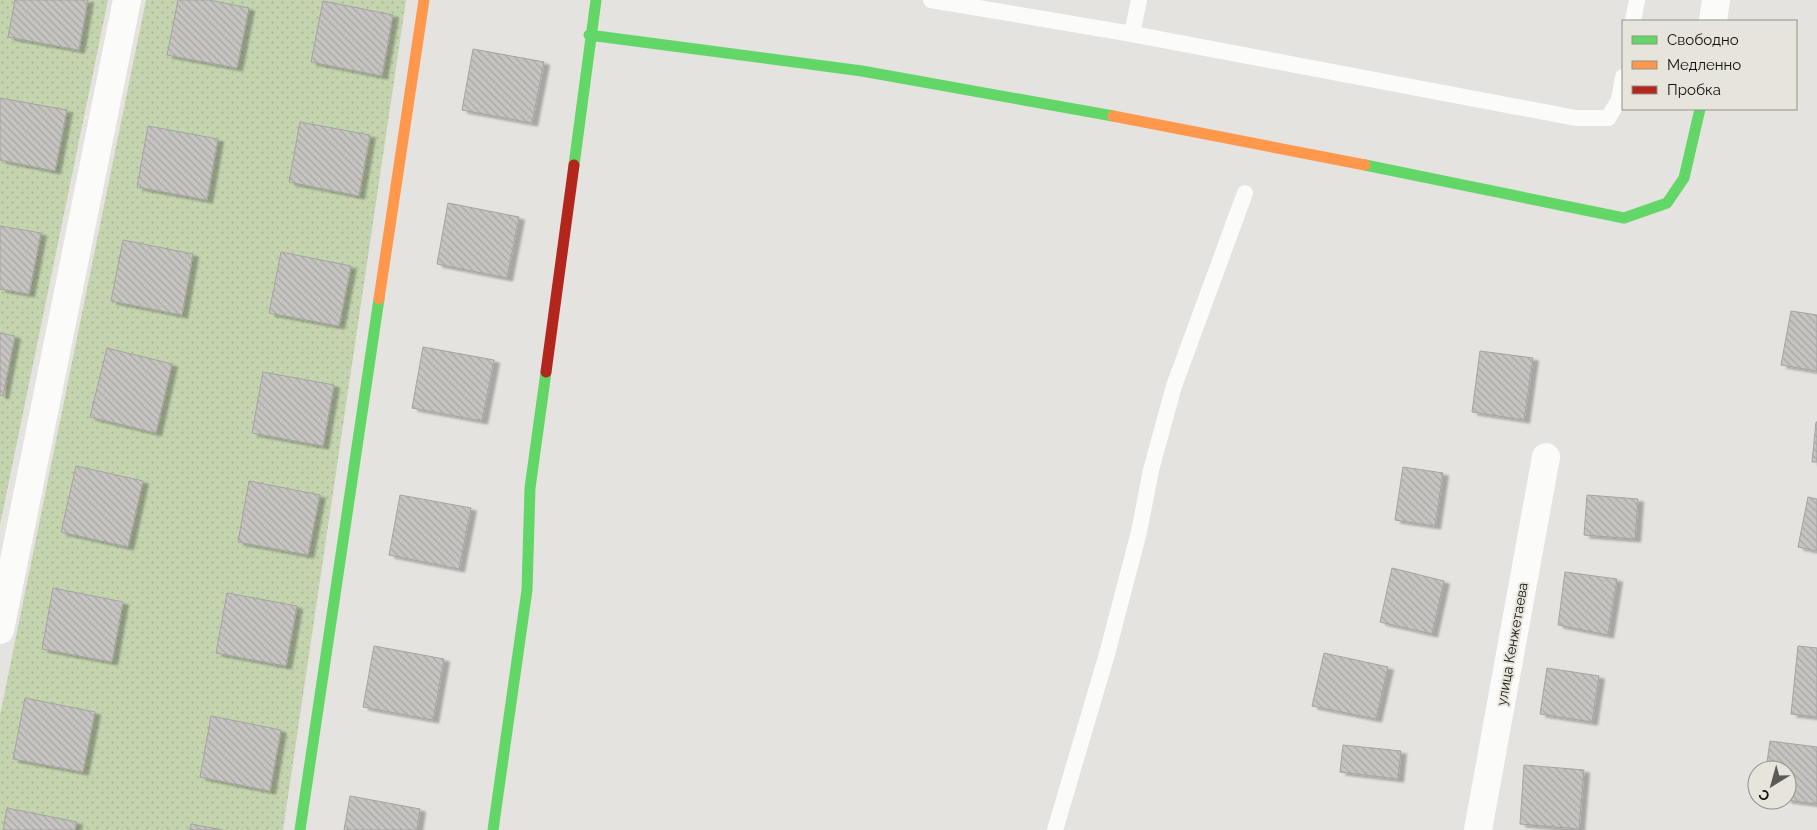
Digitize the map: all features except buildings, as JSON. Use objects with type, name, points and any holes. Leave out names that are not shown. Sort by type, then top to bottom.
[{"type":"street","points":[[0,630],[127,0]]},
{"type":"street","points":[[300,830],[424,0]]},
{"type":"street","points":[[493,830],[527,590],[530,488],[596,0]]},
{"type":"street","points":[[1713,20],[1716,0]]},
{"type":"street","points":[[590,35],[862,71],[1222,136],[1624,218],[1667,203],[1684,178],[1700,110]]},
{"type":"street","name":"улица Кенжетаева","points":[[1478,830],[1546,457]]},
{"type":"lane","points":[[931,0],[1132,34],[1576,118],[1608,118],[1619,100],[1622,83]]},
{"type":"lane","points":[[1132,34],[1139,0]]},
{"type":"lane","points":[[1633,20],[1637,0]]},
{"type":"lane","points":[[1055,830],[1107,654],[1138,532],[1151,470],[1174,386],[1245,193]]},
{"type":"green space","points":[[0,0],[108,0],[0,525]]},
{"type":"green space","points":[[146,0],[406,0],[283,830],[0,830],[0,715]]},
{"type":"traffic: fast","points":[[574,165],[596,0]]},
{"type":"traffic: fast","points":[[589,35],[862,71],[1113,116]]},
{"type":"traffic: fast","points":[[1365,165],[1624,218],[1667,203],[1684,178],[1700,110]]},
{"type":"traffic: fast","points":[[300,830],[379,299]]},
{"type":"traffic: fast","points":[[493,830],[527,590],[530,488],[546,372]]},
{"type":"traffic: slow","points":[[379,299],[424,0]]},
{"type":"traffic: slow","points":[[1113,116],[1365,165]]},
{"type":"traffic: jam","points":[[546,372],[574,165]]}]
